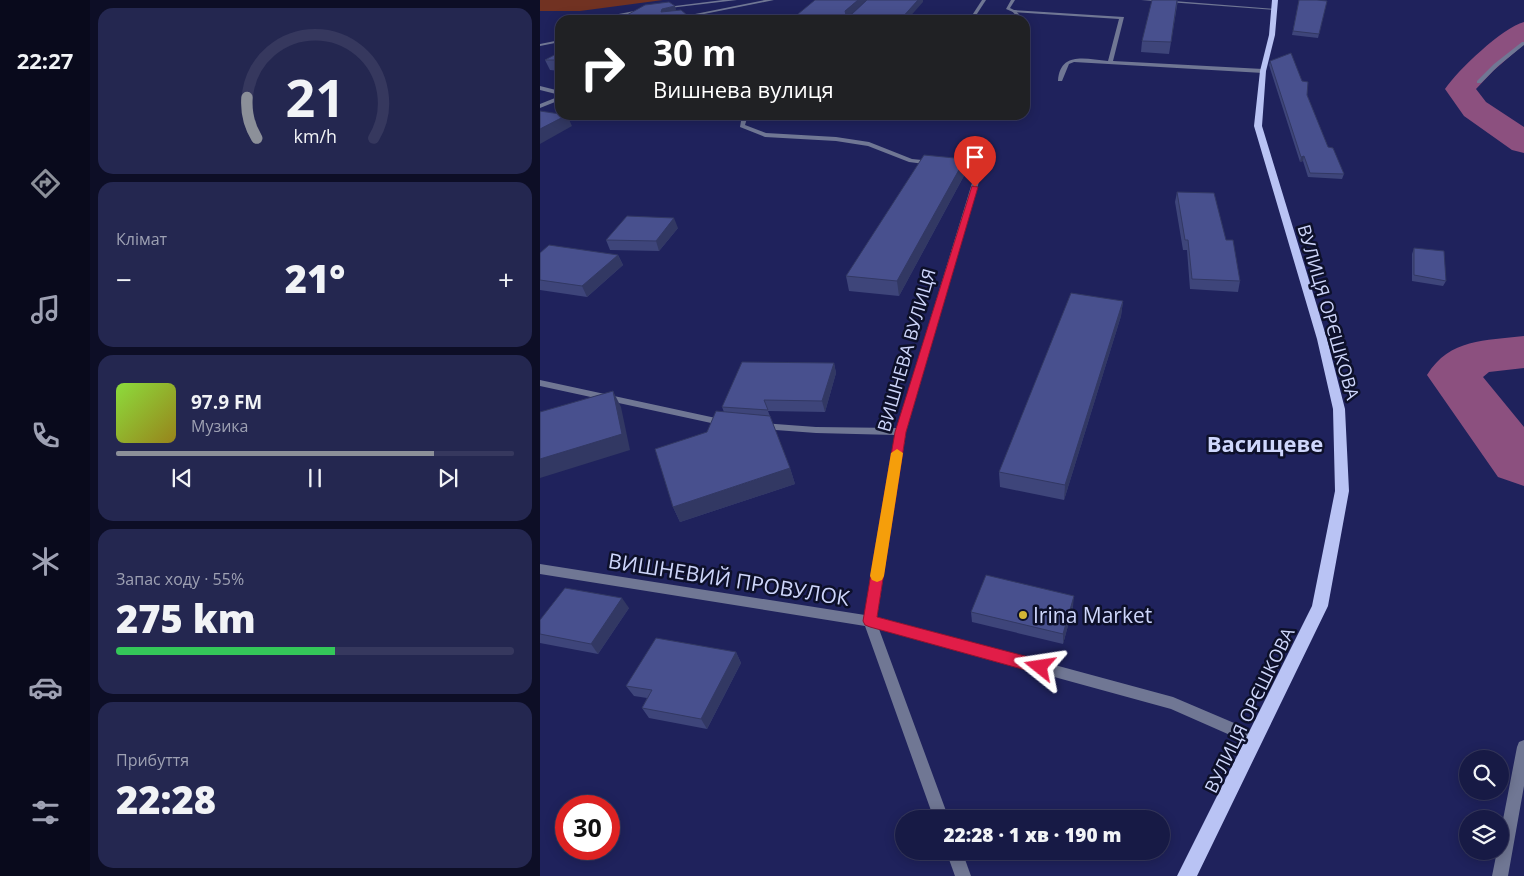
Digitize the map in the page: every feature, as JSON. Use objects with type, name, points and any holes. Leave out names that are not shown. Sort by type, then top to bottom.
[{"type":"main road","name":"ВУЛИЦЯ ОРЄШКОВА","points":[[1187,876],[1320,606],[1342,491],[1339,409],[1322,340],[1258,126],[1263,72],[1272,35],[1275,4]]},
{"type":"street","points":[[622,15],[735,0]]},
{"type":"street","points":[[693,15],[772,0]]},
{"type":"street","points":[[974,15],[984,0]]},
{"type":"street","points":[[1013,0],[1008,9],[1014,11],[1122,18],[1110,61]]},
{"type":"street","points":[[1143,0],[1275,4]]},
{"type":"street","points":[[1014,11],[1018,15]]},
{"type":"street","points":[[540,45],[555,42]]},
{"type":"street","points":[[1480,82],[1496,65],[1524,43]]},
{"type":"street","points":[[1060,80],[1067,63],[1073,60],[1263,72]]},
{"type":"street","points":[[540,88],[555,92]]},
{"type":"street","points":[[540,106],[555,100]]},
{"type":"street","name":"ВИШНЕВА ВУЛИЦЯ","points":[[744,120],[742,126],[765,135],[844,140],[869,144],[911,161],[980,168],[901,432],[870,621],[939,810]]},
{"type":"street","points":[[540,383],[712,420],[816,430],[901,432]]},
{"type":"street","name":"ВИШНЕВИЙ ПРОВУЛОК","points":[[540,570],[870,621],[1173,703],[1254,739]]},
{"type":"street","points":[[1500,876],[1524,748]]},
{"type":"street","points":[[957,860],[963,876]]},
{"type":"shaded area","points":[[540,0],[663,0],[580,11],[540,11]]},
{"type":"building","points":[[815,0],[858,0],[845,11],[846,15],[797,15]]},
{"type":"building","points":[[867,0],[918,0],[904,15],[846,15],[852,14]]},
{"type":"building","points":[[1152,0],[1177,0],[1171,42],[1142,41]]},
{"type":"building","points":[[1299,0],[1327,1],[1319,34],[1293,31]]},
{"type":"building","points":[[669,2],[675,6],[662,9],[661,12],[681,10],[687,15],[627,15],[645,5]]},
{"type":"building","points":[[1291,53],[1302,81],[1308,82],[1307,95],[1328,147],[1333,148],[1344,174],[1310,173],[1304,156],[1301,157],[1270,61]]},
{"type":"building","points":[[555,55],[555,60],[545,60]]},
{"type":"building","points":[[540,111],[555,113],[555,120],[557,120],[540,129]]},
{"type":"building","points":[[924,155],[965,159],[897,281],[846,276]]},
{"type":"building","points":[[1177,192],[1214,193],[1226,240],[1233,240],[1240,281],[1192,279],[1188,240],[1185,240]]},
{"type":"building","points":[[627,216],[674,218],[656,241],[606,240]]},
{"type":"building","points":[[549,245],[618,255],[582,286],[540,280],[540,253]]},
{"type":"building","points":[[1414,248],[1444,251],[1446,281],[1414,275]]},
{"type":"building","points":[[1071,293],[1123,301],[1065,485],[999,472]]},
{"type":"building","points":[[742,362],[834,363],[822,401],[764,400],[768,410],[722,407]]},
{"type":"building","points":[[613,391],[622,434],[540,459],[540,412]]},
{"type":"building","points":[[716,411],[770,416],[790,468],[673,507],[655,449],[707,432]]},
{"type":"building","name":"Irina Market","points":[[986,575],[1074,596],[1063,634],[971,612]]},
{"type":"building","points":[[565,588],[622,598],[591,644],[540,634],[540,620]]},
{"type":"building","points":[[656,638],[736,652],[701,719],[642,708],[652,690],[626,686]]},
{"type":"waterway","points":[[1524,30],[1482,65],[1460,89],[1475,109],[1524,143]]},
{"type":"waterway","points":[[1524,352],[1474,358],[1453,375],[1519,462],[1524,465]]},
{"type":"slow traffic","points":[[877,576],[897,453]]},
{"type":"place","name":"Irina Market","points":[[1023,615]]},
{"type":"district","name":"Васищеве","points":[[1265,443]]},
{"type":"route","points":[[975,187],[901,432],[870,621],[1040,667]]}]
